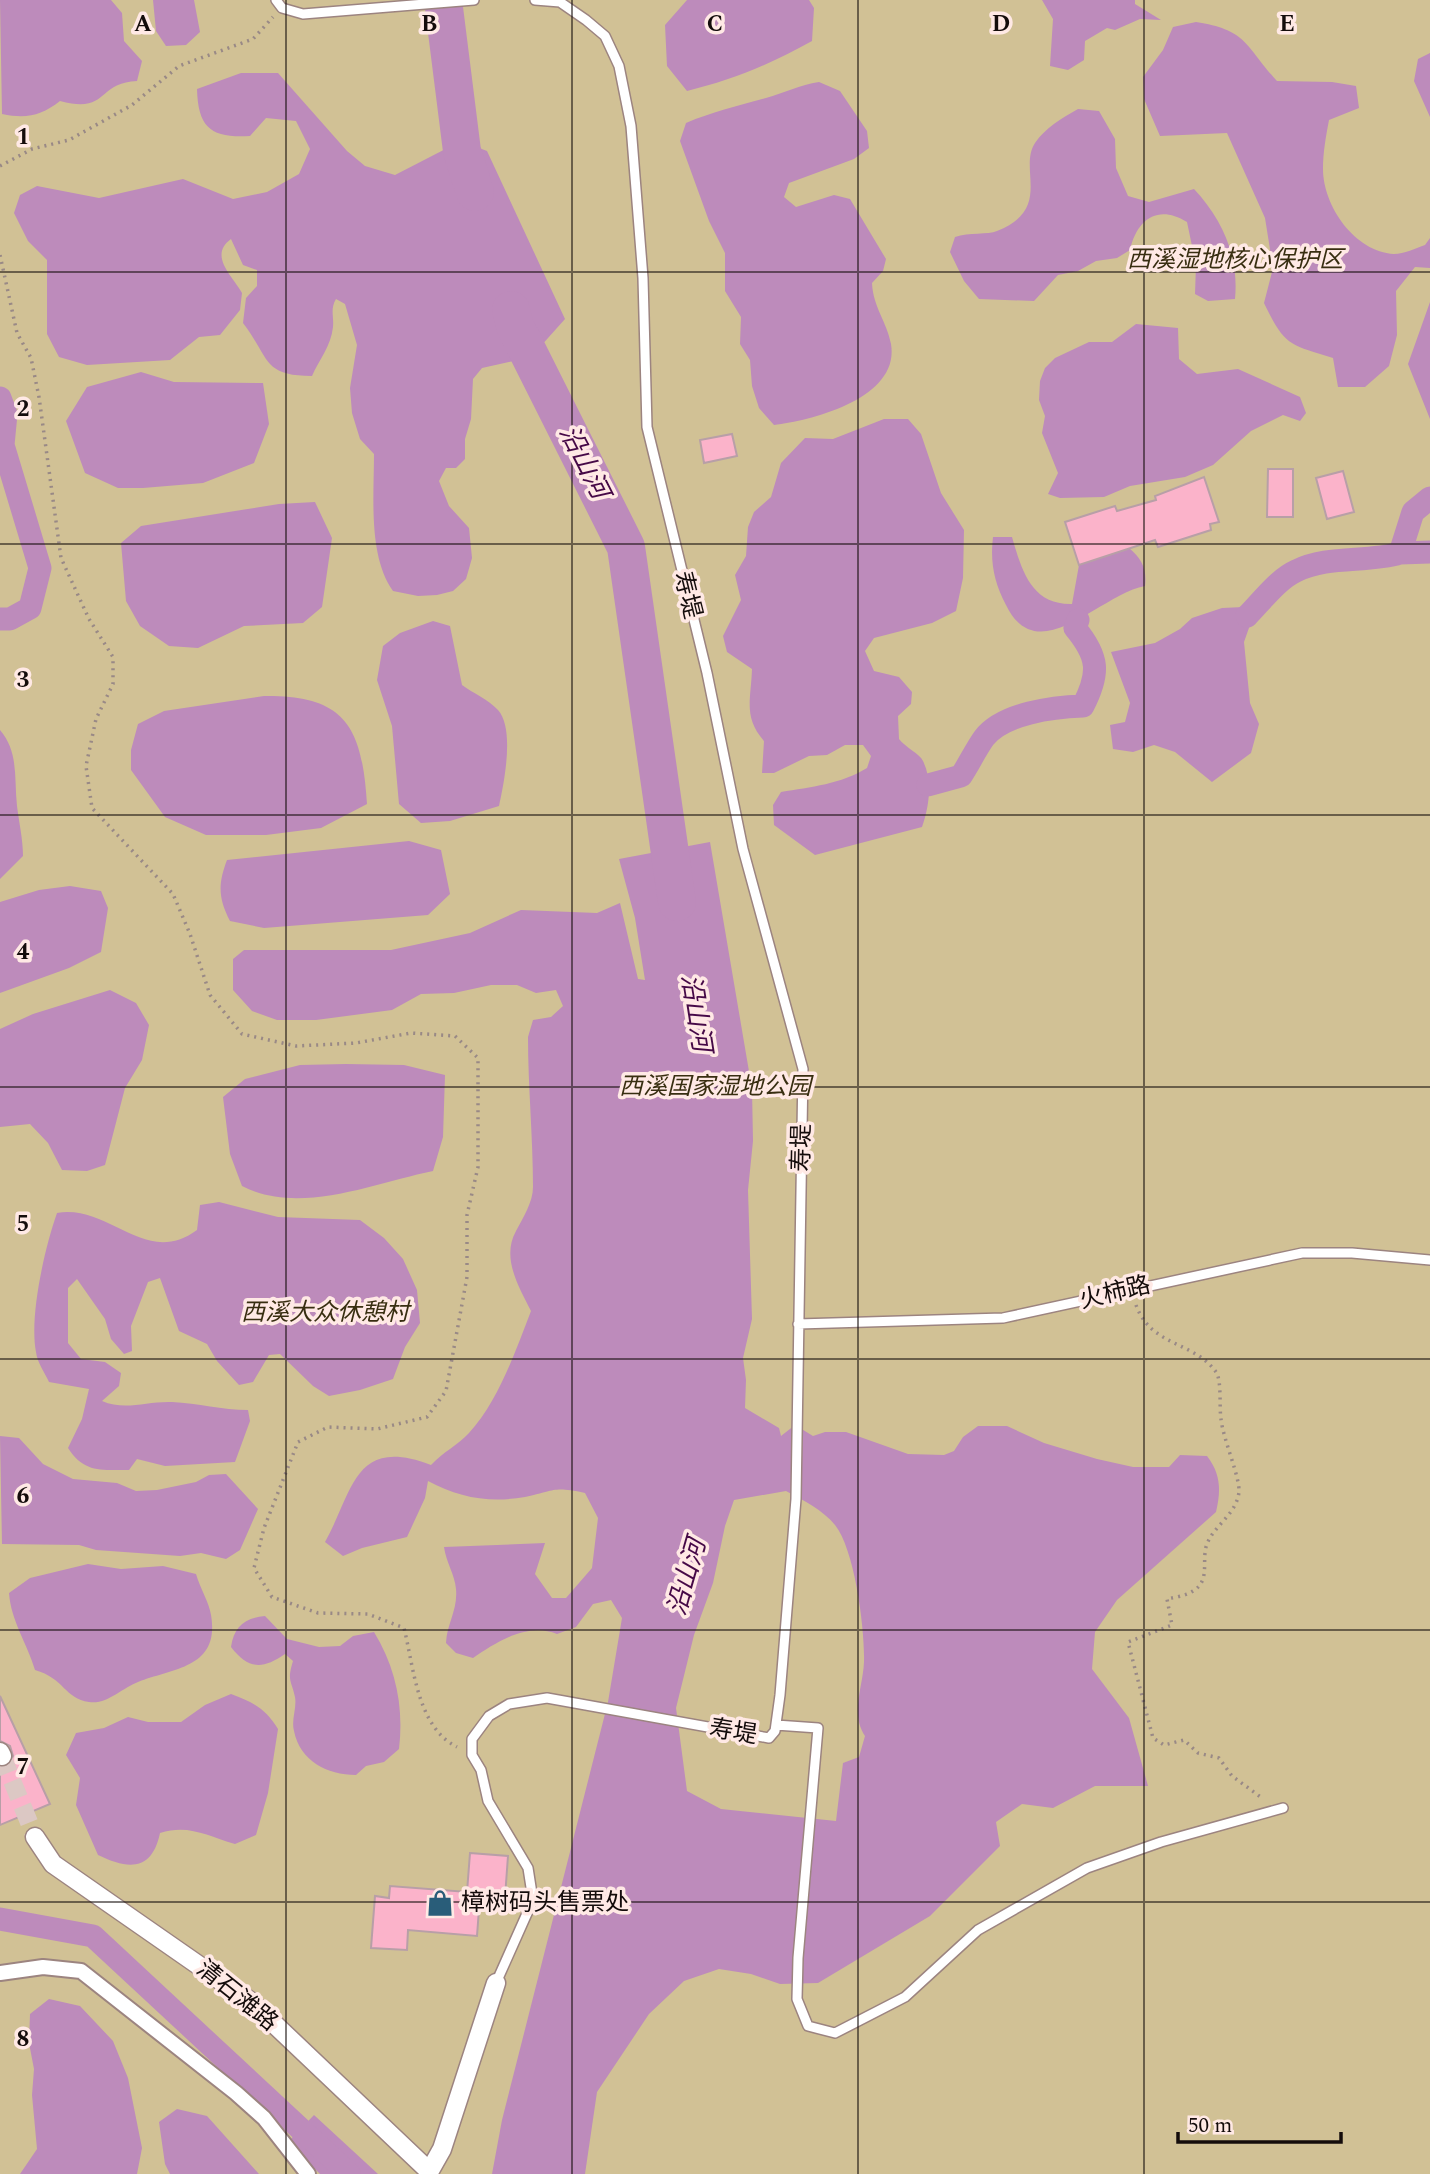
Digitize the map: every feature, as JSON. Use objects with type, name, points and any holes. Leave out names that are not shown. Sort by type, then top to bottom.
[{"type":"street","name":"清石滩路","points":[[35,1837],[53,1864],[250,2001],[428,2172]]},
{"type":"street","points":[[0,1973],[43,1967],[81,1971],[236,2092],[264,2118],[308,2174]]},
{"type":"street","points":[[428,2172],[442,2149],[496,1983]]},
{"type":"lane","points":[[279,4],[303,14],[474,0]]},
{"type":"lane","name":"寿堤","points":[[472,1755],[472,1739],[489,1716],[509,1704],[547,1698],[769,1738],[776,1725],[796,1499],[795,1425],[803,1069],[743,849],[707,673],[647,427],[643,278],[631,126],[619,66],[605,36],[560,2],[535,0]]},
{"type":"lane","name":"火柿路","points":[[799,1324],[1003,1318],[1302,1253],[1352,1253],[1430,1260]]},
{"type":"lane","points":[[776,1725],[818,1728],[797,1958],[797,2000],[808,2026],[835,2033],[905,1997],[978,1930],[1087,1868],[1161,1842],[1283,1808]]},
{"type":"lane","points":[[472,1755],[481,1770],[488,1801],[528,1868],[533,1899],[496,1983]]},
{"type":"path","points":[[0,166],[32,149],[79,134],[132,104],[179,66],[254,39],[279,4]]},
{"type":"path","points":[[0,255],[17,333],[31,358],[39,397],[61,558],[89,619],[113,657],[114,684],[96,719],[86,766],[92,808],[173,894],[190,934],[210,995],[242,1034],[296,1046],[356,1043],[411,1032],[455,1037],[478,1059],[478,1167],[467,1215],[467,1277],[446,1391],[427,1418],[377,1429],[328,1427],[298,1442],[264,1528],[254,1568],[272,1597],[318,1613],[368,1614],[404,1628],[425,1714],[442,1739],[472,1755]]},
{"type":"path","points":[[1131,1289],[1142,1322],[1170,1343],[1203,1358],[1218,1374],[1222,1431],[1239,1492],[1230,1516],[1216,1530],[1206,1547],[1205,1575],[1194,1591],[1167,1599],[1171,1625],[1128,1642],[1153,1738],[1164,1745],[1184,1740],[1198,1753],[1219,1758],[1232,1776],[1258,1796],[1283,1808]]},
{"type":"green space","name":"西溪国家湿地公园","points":[[0,0],[1430,0],[1430,2174],[0,2174]]},
{"type":"water","points":[[0,0],[111,0],[122,13],[124,41],[142,61],[137,81],[115,87],[87,104],[60,101],[33,115],[2,114]]},
{"type":"water","points":[[153,0],[194,0],[200,32],[186,45],[166,46],[156,31]]},
{"type":"water","points":[[687,0],[809,0],[814,8],[812,41],[751,70],[687,91],[667,66],[665,25]]},
{"type":"water","points":[[1042,0],[1135,0],[1135,4],[1161,20],[1140,19],[1115,30],[1107,28],[1085,41],[1084,60],[1068,70],[1050,66],[1053,19]]},
{"type":"water","points":[[1196,22],[1213,25],[1236,35],[1277,81],[1332,82],[1356,86],[1359,108],[1329,120],[1326,138],[1324,183],[1335,212],[1354,236],[1380,251],[1402,253],[1425,245],[1430,238],[1430,268],[1415,267],[1396,291],[1397,335],[1389,366],[1365,387],[1338,387],[1333,358],[1297,346],[1283,336],[1271,317],[1264,303],[1273,268],[1265,218],[1227,133],[1160,136],[1144,99],[1143,77],[1163,50],[1173,27]]},
{"type":"water","points":[[1430,53],[1430,117],[1414,81],[1418,59]]},
{"type":"water","points":[[241,73],[278,73],[347,151],[365,166],[395,175],[461,141],[487,151],[565,319],[531,357],[482,368],[473,379],[465,459],[456,468],[446,468],[439,481],[449,506],[469,528],[472,558],[466,579],[453,591],[418,596],[393,591],[385,577],[379,561],[374,525],[374,454],[360,439],[352,413],[350,388],[357,345],[345,304],[336,299],[334,303],[330,340],[312,376],[284,373],[275,368],[243,323],[246,298],[257,286],[257,270],[243,265],[231,239],[224,246],[222,259],[242,293],[240,310],[220,335],[199,337],[170,360],[87,365],[59,357],[47,334],[47,260],[28,241],[14,213],[20,195],[37,186],[99,198],[183,179],[233,199],[267,192],[299,174],[310,149],[296,121],[266,118],[250,136],[217,133],[204,122],[200,114],[197,89]]},
{"type":"water","points":[[819,82],[840,91],[867,131],[869,148],[854,159],[789,183],[784,197],[796,207],[834,195],[850,199],[886,259],[883,271],[872,283],[875,300],[891,344],[890,363],[882,379],[851,403],[810,418],[774,425],[759,408],[752,386],[750,360],[740,344],[741,317],[725,291],[725,253],[709,221],[680,141],[686,123]]},
{"type":"water","points":[[1078,109],[1099,111],[1115,139],[1116,168],[1128,196],[1149,202],[1194,189],[1204,201],[1227,240],[1234,268],[1235,299],[1208,301],[1195,294],[1196,265],[1187,222],[1167,214],[1150,218],[1143,223],[1130,250],[1117,258],[1096,261],[1078,271],[1058,275],[1034,301],[979,299],[964,281],[950,252],[955,237],[997,231],[1014,222],[1024,212],[1031,188],[1031,153],[1035,143],[1049,128]]},
{"type":"water","points":[[1430,302],[1430,419],[1408,364]]},
{"type":"water","points":[[1136,324],[1178,328],[1179,359],[1197,374],[1238,369],[1300,397],[1306,413],[1300,421],[1283,415],[1251,431],[1213,465],[1185,477],[1130,486],[1104,497],[1060,498],[1048,494],[1058,473],[1042,433],[1045,416],[1039,400],[1040,381],[1045,368],[1055,358],[1089,342],[1112,342]]},
{"type":"water","points":[[141,372],[174,382],[263,383],[269,424],[254,463],[203,483],[143,488],[118,488],[85,473],[66,421],[87,387]]},
{"type":"water","points":[[884,419],[908,419],[921,434],[941,493],[964,530],[963,578],[956,611],[932,623],[874,638],[865,651],[874,671],[899,677],[912,692],[911,704],[898,716],[899,739],[923,761],[929,785],[927,811],[922,827],[815,855],[774,825],[773,805],[781,792],[826,784],[867,768],[871,756],[863,745],[845,745],[827,755],[809,756],[774,773],[762,773],[764,741],[753,724],[750,708],[752,669],[727,652],[723,636],[741,600],[735,575],[746,556],[748,527],[754,512],[771,497],[781,463],[805,438],[833,439]]},
{"type":"water","points":[[315,502],[332,538],[322,607],[303,623],[244,626],[198,648],[169,646],[140,626],[126,601],[121,543],[141,526],[279,504]]},
{"type":"water","points":[[993,537],[1012,537],[1031,584],[1047,599],[1058,603],[1072,604],[1079,565],[1129,548],[1143,565],[1145,586],[1127,592],[1071,623],[1052,630],[1035,631],[1019,623],[1006,605],[996,580],[992,555]]},
{"type":"water","points":[[1244,607],[1250,625],[1244,642],[1250,703],[1259,724],[1251,753],[1212,782],[1175,752],[1154,745],[1133,752],[1113,749],[1110,725],[1125,722],[1130,703],[1111,652],[1155,643],[1180,629],[1192,618],[1222,608]]},
{"type":"water","points":[[433,621],[450,626],[462,685],[494,706],[503,719],[507,756],[499,806],[450,821],[421,823],[399,804],[392,726],[377,680],[383,646],[400,633]]},
{"type":"water","points":[[264,696],[292,697],[314,702],[331,709],[344,721],[354,736],[360,754],[367,804],[321,828],[266,835],[206,835],[165,817],[131,770],[131,750],[138,724],[164,711]]},
{"type":"water","points":[[0,730],[13,757],[23,856],[0,879]]},
{"type":"water","points":[[409,841],[441,850],[450,894],[428,915],[264,928],[230,921],[223,905],[221,884],[227,860]]},
{"type":"water","points":[[710,842],[752,1089],[753,1141],[748,1190],[752,1319],[743,1358],[746,1380],[745,1408],[779,1428],[781,1436],[795,1425],[813,1436],[825,1432],[846,1432],[908,1454],[944,1455],[954,1451],[963,1437],[978,1426],[1007,1426],[1044,1443],[1133,1467],[1169,1467],[1180,1455],[1207,1456],[1217,1476],[1219,1497],[1216,1512],[1117,1600],[1095,1632],[1092,1669],[1129,1718],[1148,1786],[1095,1786],[1053,1808],[1022,1804],[996,1822],[1000,1846],[930,1916],[818,1983],[780,1984],[751,1974],[719,1969],[684,1981],[649,2014],[597,2092],[585,2174],[492,2174],[502,2120],[608,1702],[622,1618],[611,1600],[593,1604],[576,1627],[557,1634],[535,1630],[524,1632],[493,1645],[473,1658],[456,1653],[446,1643],[456,1597],[444,1547],[545,1543],[535,1574],[552,1598],[566,1598],[592,1568],[598,1518],[585,1493],[559,1490],[512,1499],[487,1499],[451,1492],[428,1481],[425,1498],[407,1537],[362,1548],[343,1556],[325,1542],[360,1473],[371,1463],[386,1457],[406,1458],[431,1465],[469,1433],[480,1420],[505,1375],[531,1311],[513,1272],[510,1252],[512,1241],[533,1193],[528,1037],[533,1020],[551,1017],[563,1006],[556,990],[536,993],[517,985],[491,985],[454,993],[421,994],[392,1010],[316,1020],[277,1020],[252,1011],[233,990],[233,959],[244,950],[391,950],[470,933],[521,910],[597,913],[620,903],[638,979],[645,980],[635,918],[619,859]],"holes":[[[786,1491],[825,1515],[835,1525],[848,1552],[861,1611],[864,1662],[858,1719],[865,1736],[859,1757],[843,1763],[836,1821],[721,1809],[687,1791],[676,1708],[694,1635],[713,1583],[725,1526],[734,1500]]]},
{"type":"water","points":[[70,886],[101,891],[108,908],[101,952],[69,968],[0,993],[0,902],[39,890]]},
{"type":"water","points":[[110,990],[136,1003],[149,1025],[142,1060],[125,1088],[105,1165],[87,1171],[62,1170],[48,1143],[30,1124],[0,1127],[0,1029],[33,1014]]},
{"type":"water","points":[[300,1065],[404,1065],[445,1075],[443,1137],[433,1171],[362,1189],[312,1198],[264,1194],[242,1186],[230,1154],[223,1097],[245,1079]]},
{"type":"water","points":[[219,1202],[278,1217],[360,1220],[384,1238],[403,1259],[417,1290],[420,1323],[405,1347],[393,1379],[360,1390],[329,1396],[313,1386],[280,1354],[269,1355],[253,1382],[239,1385],[217,1361],[207,1344],[179,1331],[160,1278],[148,1282],[131,1326],[132,1351],[124,1354],[111,1339],[105,1319],[77,1279],[68,1288],[68,1343],[81,1359],[105,1362],[121,1373],[119,1386],[102,1401],[119,1405],[172,1402],[248,1410],[250,1421],[235,1462],[165,1466],[137,1459],[129,1470],[102,1470],[87,1466],[68,1448],[82,1419],[89,1389],[49,1382],[39,1364],[34,1337],[36,1301],[43,1262],[57,1213],[94,1217],[144,1239],[161,1242],[178,1240],[197,1230],[200,1205]]},
{"type":"water","points":[[0,1436],[19,1438],[43,1464],[73,1479],[117,1483],[136,1491],[157,1490],[196,1482],[209,1475],[226,1474],[258,1509],[240,1550],[226,1559],[201,1553],[180,1556],[96,1550],[79,1545],[2,1544]]},
{"type":"water","points":[[88,1564],[121,1569],[163,1566],[196,1574],[211,1615],[212,1633],[201,1656],[179,1669],[138,1682],[108,1699],[96,1702],[75,1697],[52,1678],[35,1670],[13,1613],[9,1593],[30,1578]]},
{"type":"water","points":[[265,1616],[287,1639],[319,1647],[340,1646],[353,1636],[374,1632],[388,1660],[397,1688],[399,1749],[384,1762],[366,1766],[356,1775],[325,1769],[309,1758],[297,1742],[293,1727],[295,1701],[290,1676],[293,1661],[285,1654],[269,1663],[256,1665],[243,1660],[231,1647],[241,1625],[251,1619]]},
{"type":"water","points":[[231,1694],[258,1707],[278,1729],[268,1793],[256,1835],[235,1844],[189,1830],[170,1831],[160,1833],[151,1855],[138,1864],[120,1863],[98,1855],[76,1805],[80,1778],[66,1755],[76,1733],[104,1728],[128,1717],[148,1722],[181,1722],[205,1705]]},
{"type":"water","points":[[49,1999],[80,2006],[113,2041],[128,2078],[142,2148],[137,2174],[20,2174],[37,2149],[32,2095],[34,2069],[29,2043],[30,2014]]},
{"type":"water","points":[[177,2109],[207,2116],[259,2174],[170,2174],[165,2164],[159,2122]]},
{"type":"water","points":[[314,2115],[378,2174],[320,2174],[288,2142]]},
{"type":"building","points":[[732,434],[737,456],[704,463],[700,440]]},
{"type":"building","points":[[1268,469],[1293,469],[1293,517],[1267,517]]},
{"type":"building","points":[[1343,471],[1354,512],[1327,519],[1316,478]]},
{"type":"building","points":[[1204,477],[1219,522],[1210,524],[1211,530],[1158,547],[1155,540],[1079,565],[1065,522],[1115,506],[1117,511],[1156,500],[1155,496]]},
{"type":"building","points":[[0,1696],[50,1804],[0,1825],[0,1767],[8,1766],[13,1756],[10,1746],[0,1741]]},
{"type":"building","name":"樟树码头售票处","points":[[470,1853],[508,1856],[504,1911],[479,1909],[477,1936],[408,1930],[407,1950],[371,1948],[375,1896],[389,1898],[390,1886],[467,1892]]},
{"type":"waterway","name":"沿山河","points":[[443,0],[462,151],[475,192]]},
{"type":"waterway","name":"沿山河","points":[[511,310],[515,326],[626,547],[677,902]]},
{"type":"waterway","points":[[0,398],[6,414],[3,445],[40,568],[30,608],[10,619],[0,619]]},
{"type":"waterway","points":[[1247,616],[1276,585],[1308,566],[1400,553],[1413,512],[1430,498]]},
{"type":"waterway","points":[[1400,553],[1430,552]]},
{"type":"waterway","points":[[928,785],[961,776],[984,738],[1003,723],[1044,710],[1083,706],[1092,684],[1094,666],[1089,648],[1075,628],[1078,620]]},
{"type":"waterway","points":[[0,1919],[93,1936],[349,2174]]},
{"type":"tunnel","points":[[2,1756],[35,1837]]},
{"type":"place","name":"樟树码头售票处","points":[[440,1903]]},
{"type":"park label","name":"西溪湿地核心保护区","points":[[1235,260]]},
{"type":"park label","name":"西溪大众休憩村","points":[[325,1313]]}]
